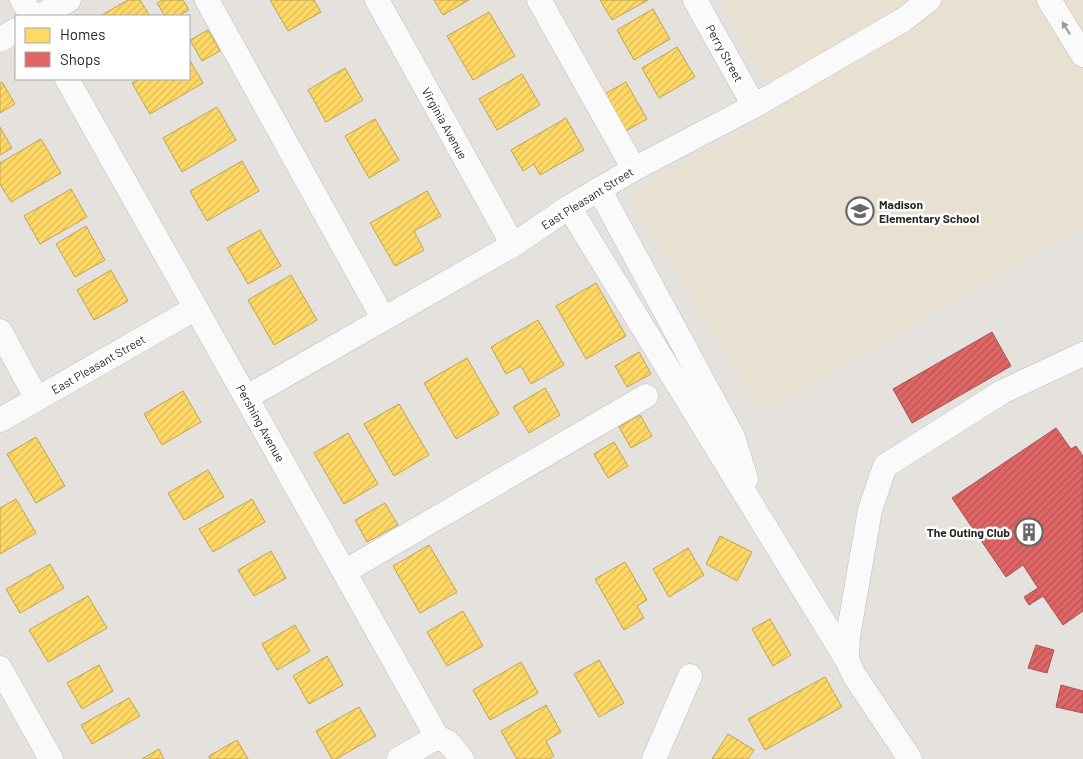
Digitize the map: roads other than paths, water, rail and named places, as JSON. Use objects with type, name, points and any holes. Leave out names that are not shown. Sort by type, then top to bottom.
[{"type":"street","points":[[22,0],[31,15]]},
{"type":"street","points":[[42,15],[69,0]]},
{"type":"street","points":[[207,0],[383,318]]},
{"type":"street","name":"Virginia Avenue","points":[[377,0],[513,245]]},
{"type":"street","points":[[539,0],[634,169]]},
{"type":"street","name":"Perry Street","points":[[695,0],[754,106]]},
{"type":"street","name":"East Pleasant Street","points":[[246,397],[513,245],[599,189],[754,106],[903,20],[929,0]]},
{"type":"street","points":[[1049,0],[1083,55]]},
{"type":"street","points":[[0,40],[15,31]]},
{"type":"street","name":"Pershing Avenue","points":[[68,80],[437,737],[448,742],[462,759]]},
{"type":"street","points":[[599,189],[733,437],[755,510]]},
{"type":"street","points":[[569,207],[847,660],[854,675],[910,759]]},
{"type":"street","name":"East Pleasant Street","points":[[0,420],[196,308]]},
{"type":"street","points":[[0,331],[37,399]]},
{"type":"street","points":[[847,660],[848,636],[870,510],[885,466],[1002,392],[1083,354]]},
{"type":"street","points":[[344,572],[646,396]]},
{"type":"street","points":[[0,668],[51,759]]},
{"type":"street","points":[[654,759],[690,676]]},
{"type":"street","points":[[399,759],[437,737]]},
{"type":"place","name":"Madison Elementary School","points":[[860,211]]},
{"type":"place","name":"The Outing Club","points":[[1029,532]]}]
